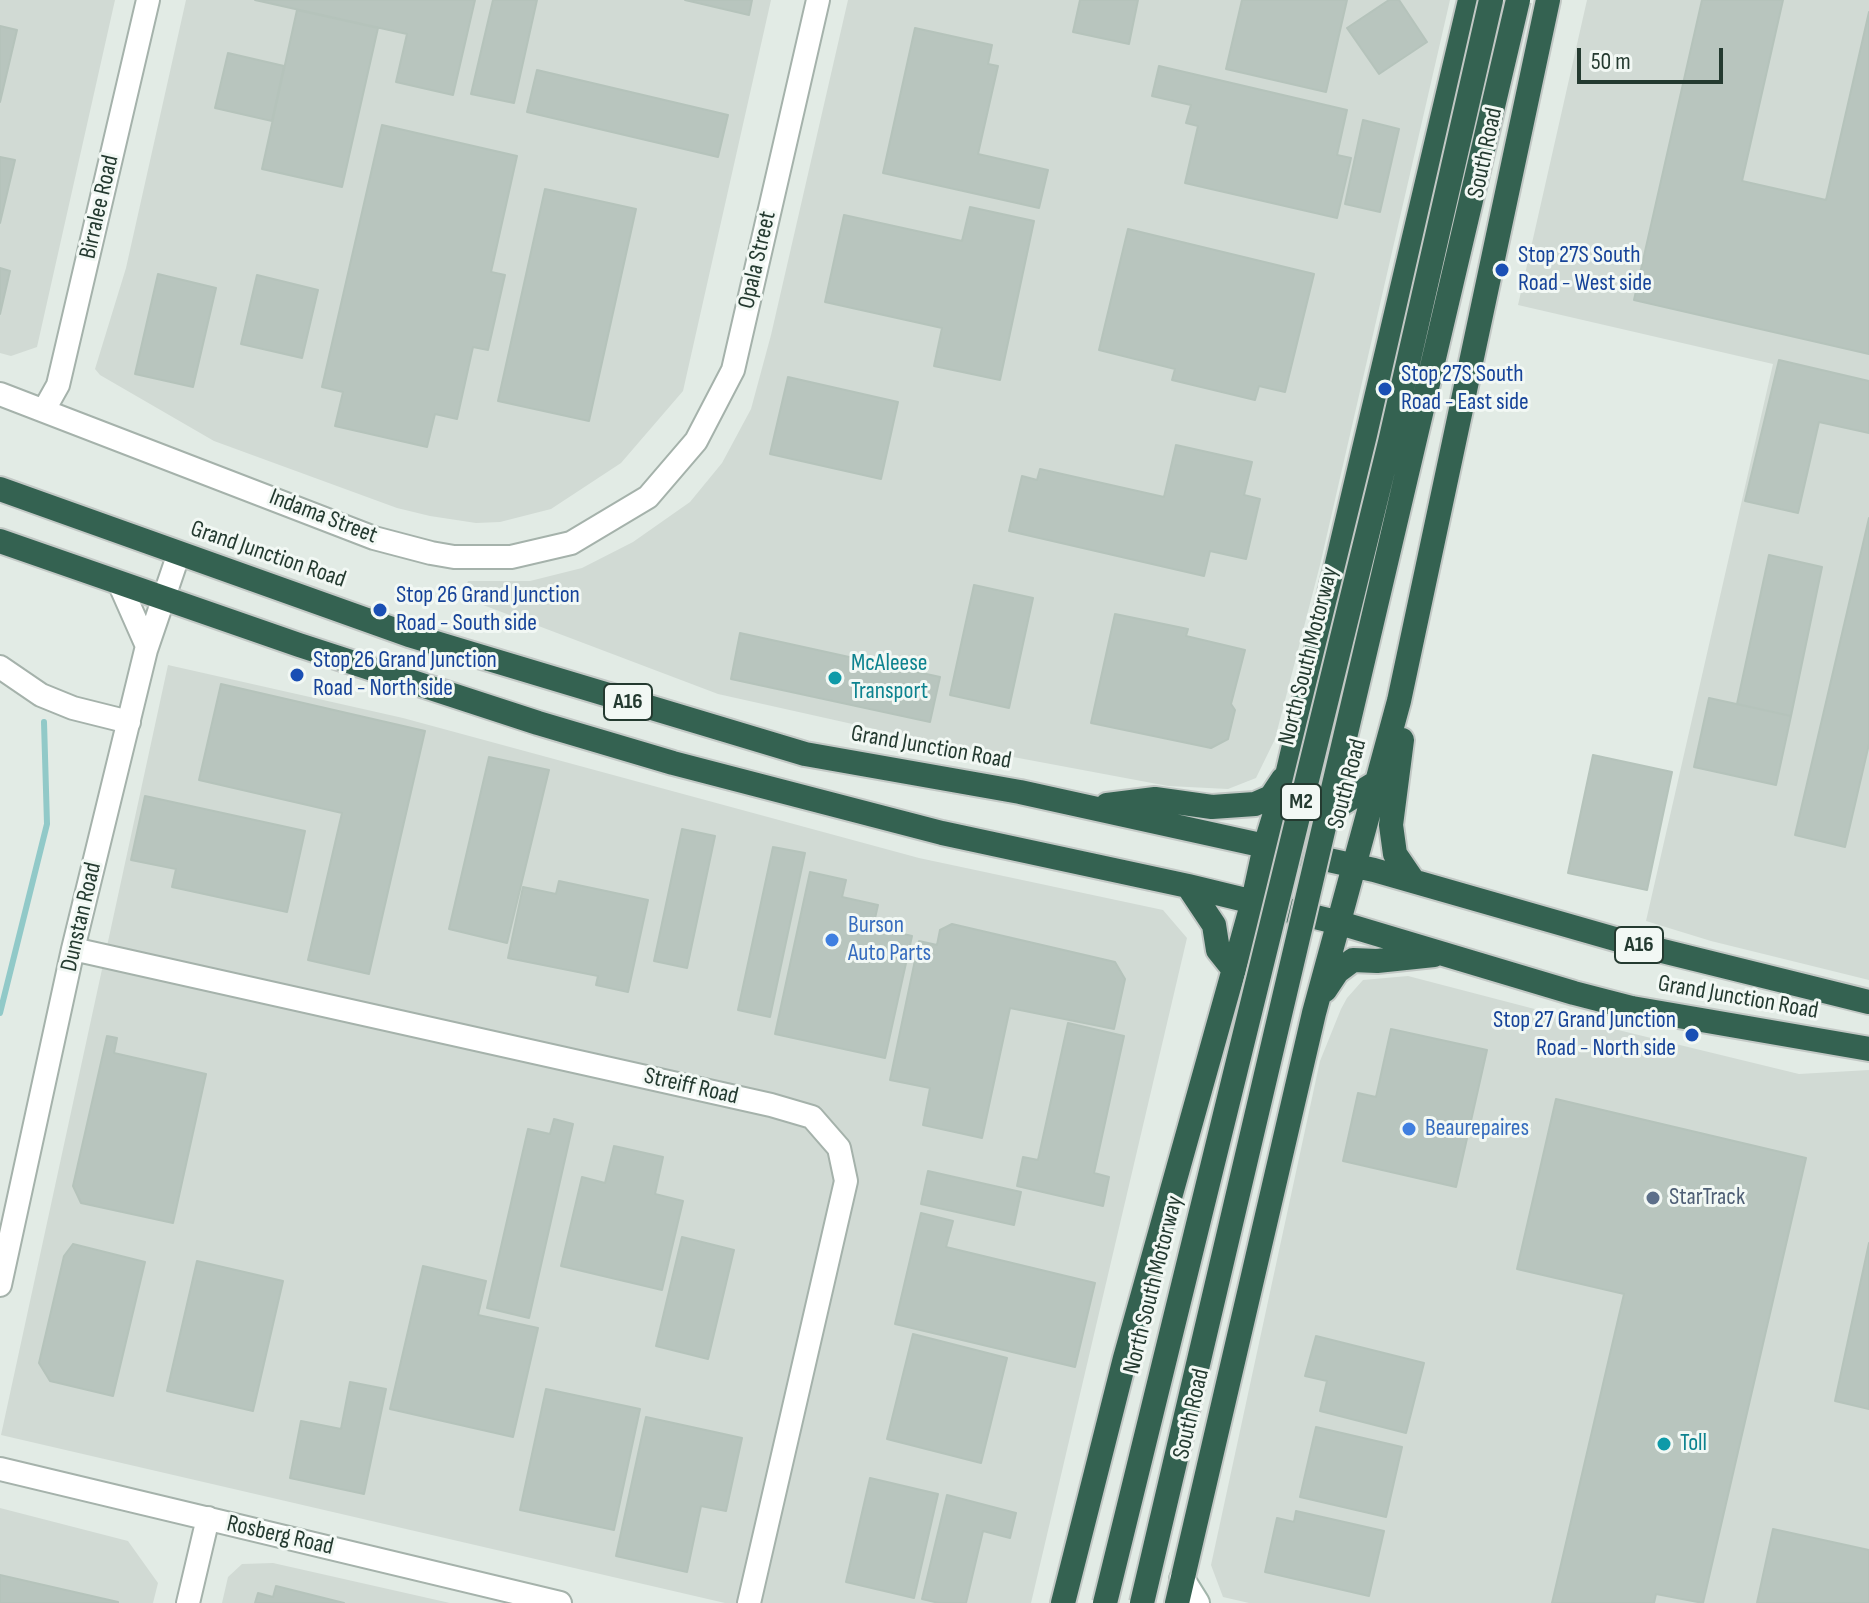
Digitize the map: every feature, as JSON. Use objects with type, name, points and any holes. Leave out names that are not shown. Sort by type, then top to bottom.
[{"type":"highway","name":"South Road","points":[[1063,1603],[1125,1358],[1288,771],[1470,0]]},
{"type":"highway","name":"North South Motorway","points":[[1105,1603],[1390,442],[1491,0]]},
{"type":"highway","name":"M2","points":[[1142,1603],[1518,0]]},
{"type":"highway","name":"South Road","points":[[1177,1603],[1314,1013],[1399,701],[1548,0]]},
{"type":"highway","name":"Grand Junction Road","points":[[0,489],[409,635],[805,754],[1089,807],[1412,879],[1622,941],[1869,1002]]},
{"type":"highway","name":"Grand Junction Road","points":[[0,541],[164,600],[538,723],[673,763],[942,833],[1188,886],[1340,923],[1632,1008],[1869,1049]]},
{"type":"highway","points":[[1399,701],[1402,748],[1391,825],[1395,854],[1412,879]]},
{"type":"highway","points":[[1089,807],[1155,799],[1212,807],[1255,804],[1271,797],[1288,771],[1313,802],[1338,806],[1377,782]]},
{"type":"highway","points":[[1188,886],[1214,925],[1218,950],[1234,970]]},
{"type":"highway","points":[[1314,1013],[1337,972],[1353,960],[1377,961],[1444,953]]},
{"type":"street","name":"Birralee Road","points":[[44,410],[58,385],[148,0]]},
{"type":"street","name":"Opala Street","points":[[648,497],[696,441],[733,370],[818,0]]},
{"type":"street","name":"Indama Street","points":[[0,394],[374,538],[454,557],[511,557],[571,543],[648,497]]},
{"type":"street","name":"Dunstan Road","points":[[0,1285],[73,949],[147,646],[179,553]]},
{"type":"street","points":[[120,585],[147,646]]},
{"type":"street","points":[[0,667],[41,695],[73,708],[129,722]]},
{"type":"street","name":"Streiff Road","points":[[73,949],[812,1117],[839,1148],[846,1181],[749,1603]]},
{"type":"street","name":"Rosberg Road","points":[[0,1469],[560,1603]]},
{"type":"street","points":[[188,1603],[208,1518]]},
{"type":"street","points":[[1182,1579],[1197,1603]]},
{"type":"shaded area","points":[[0,0],[115,0],[37,347],[11,356],[0,353]]},
{"type":"shaded area","points":[[186,0],[771,0],[683,391],[621,463],[551,509],[500,522],[476,523],[430,516],[397,508],[214,441],[100,375],[95,369],[126,268]]},
{"type":"shaded area","points":[[848,0],[1450,0],[1320,565],[1275,739],[1256,778],[1228,789],[1168,786],[933,742],[718,694],[462,597],[468,581],[530,581],[582,568],[633,542],[690,502],[722,463],[751,409]]},
{"type":"shaded area","points":[[1587,0],[1869,0],[1869,980],[1711,941],[1646,921],[1773,364],[1518,305]]},
{"type":"shaded area","points":[[168,665],[403,718],[919,858],[1163,910],[1187,938],[1031,1603],[725,1603],[1,1435]]},
{"type":"shaded area","points":[[1408,976],[1799,1074],[1869,1070],[1869,1603],[1249,1603],[1223,1597],[1211,1565],[1320,1061],[1341,1009],[1363,980]]},
{"type":"shaded area","points":[[0,1508],[128,1541],[158,1583],[153,1603],[0,1603]]},
{"type":"shaded area","points":[[273,1563],[450,1603],[222,1603],[228,1577],[242,1564]]},
{"type":"building","points":[[255,0],[475,0],[453,95],[396,82],[407,34]]},
{"type":"building","points":[[493,0],[537,0],[514,103],[471,94]]},
{"type":"building","points":[[685,0],[752,0],[749,15]]},
{"type":"building","points":[[1080,0],[1138,0],[1129,44],[1073,32]]},
{"type":"building","points":[[1242,0],[1347,0],[1326,92],[1226,69]]},
{"type":"building","points":[[1389,0],[1399,0],[1427,42],[1379,74],[1347,28]]},
{"type":"building","points":[[1702,0],[1783,0],[1742,181],[1826,200],[1869,12],[1869,354],[1634,300]]},
{"type":"building","points":[[297,10],[378,28],[342,187],[262,169]]},
{"type":"building","points":[[0,26],[17,30],[0,102]]},
{"type":"building","points":[[915,28],[992,45],[988,64],[998,66],[978,154],[1048,170],[1039,208],[883,173]]},
{"type":"building","points":[[228,53],[284,66],[272,121],[215,108]]},
{"type":"building","points":[[1159,66],[1347,110],[1337,155],[1351,158],[1337,218],[1185,183],[1198,126],[1186,123],[1191,105],[1152,96]]},
{"type":"building","points":[[537,70],[728,115],[718,157],[527,112]]},
{"type":"building","points":[[1363,120],[1399,129],[1380,212],[1345,204]]},
{"type":"building","points":[[382,125],[517,156],[491,272],[505,275],[488,350],[473,347],[457,419],[435,414],[427,447],[335,426],[343,392],[322,387]]},
{"type":"building","points":[[0,157],[15,160],[0,223]]},
{"type":"building","points":[[545,189],[636,209],[589,421],[498,401]]},
{"type":"building","points":[[970,207],[1034,221],[1000,380],[934,366],[942,328],[825,302],[844,215],[962,241]]},
{"type":"building","points":[[1128,229],[1314,274],[1285,392],[1259,386],[1255,400],[1172,380],[1175,369],[1099,350]]},
{"type":"building","points":[[0,268],[10,271],[0,314]]},
{"type":"building","points":[[158,274],[216,288],[193,387],[135,374]]},
{"type":"building","points":[[257,275],[318,290],[302,358],[241,344]]},
{"type":"building","points":[[1779,360],[1869,381],[1869,433],[1819,422],[1798,513],[1745,501]]},
{"type":"building","points":[[788,377],[898,402],[881,479],[770,454]]},
{"type":"building","points":[[1176,445],[1252,462],[1244,495],[1260,499],[1246,559],[1210,551],[1204,576],[1009,531],[1022,476],[1037,480],[1040,469],[1164,497]]},
{"type":"building","points":[[1869,518],[1869,744],[1845,847],[1795,835]]},
{"type":"building","points":[[1769,555],[1822,567],[1791,716],[1737,704]]},
{"type":"building","points":[[974,585],[1033,598],[1009,708],[950,695]]},
{"type":"building","points":[[1115,614],[1188,629],[1186,636],[1245,650],[1231,704],[1235,710],[1228,739],[1211,748],[1091,723]]},
{"type":"building","name":"McAleese Transport","points":[[740,633],[940,677],[930,722],[731,679]]},
{"type":"building","points":[[221,684],[425,731],[369,974],[308,960],[342,813],[199,780]]},
{"type":"building","points":[[1709,698],[1791,716],[1776,785],[1694,767]]},
{"type":"building","points":[[1593,755],[1672,772],[1647,890],[1568,873]]},
{"type":"building","points":[[489,757],[549,770],[507,943],[449,929]]},
{"type":"building","points":[[145,796],[305,831],[287,912],[172,887],[176,869],[131,860]]},
{"type":"building","points":[[682,829],[715,836],[687,968],[654,961]]},
{"type":"building","points":[[773,847],[805,853],[770,1017],[738,1010]]},
{"type":"building","points":[[810,872],[846,880],[842,897],[878,905],[873,927],[912,936],[885,1058],[775,1034]]},
{"type":"building","points":[[559,881],[648,900],[628,992],[596,985],[598,976],[508,958],[523,887],[556,894]]},
{"type":"building","points":[[952,924],[1115,962],[1125,979],[1114,1029],[1010,1008],[982,1138],[923,1125],[930,1088],[890,1080],[919,941],[937,945],[940,930]]},
{"type":"building","points":[[1068,1023],[1124,1036],[1094,1173],[1109,1177],[1103,1206],[1017,1186],[1023,1157],[1038,1160]]},
{"type":"building","name":"Beaurepaires","points":[[1391,1029],[1487,1050],[1456,1187],[1343,1161],[1358,1093],[1376,1097]]},
{"type":"building","points":[[107,1036],[117,1038],[114,1053],[206,1074],[173,1223],[81,1203],[73,1186]]},
{"type":"building","name":"Toll","points":[[1556,1099],[1806,1158],[1703,1603],[1656,1594],[1654,1603],[1552,1603],[1624,1294],[1517,1269]]},
{"type":"building","points":[[554,1119],[573,1124],[529,1318],[487,1308],[528,1129],[550,1134]]},
{"type":"building","points":[[614,1146],[663,1157],[655,1194],[683,1201],[662,1290],[561,1266],[582,1177],[605,1183]]},
{"type":"building","points":[[928,1171],[1021,1192],[1014,1225],[921,1204]]},
{"type":"building","points":[[921,1213],[953,1221],[946,1247],[1095,1283],[1075,1367],[895,1324]]},
{"type":"building","points":[[682,1237],[734,1250],[708,1359],[656,1346]]},
{"type":"building","points":[[1869,1243],[1869,1409],[1835,1401]]},
{"type":"building","points":[[73,1244],[145,1262],[113,1396],[50,1381],[39,1363],[64,1256]]},
{"type":"building","points":[[197,1261],[283,1281],[253,1411],[167,1391]]},
{"type":"building","points":[[423,1266],[486,1281],[478,1315],[538,1328],[513,1437],[390,1409]]},
{"type":"building","points":[[913,1334],[1007,1358],[981,1463],[887,1439]]},
{"type":"building","points":[[1316,1336],[1424,1363],[1406,1433],[1320,1411],[1327,1381],[1305,1376]]},
{"type":"building","points":[[350,1382],[386,1389],[364,1494],[290,1478],[301,1421],[341,1429]]},
{"type":"building","points":[[546,1389],[640,1409],[614,1530],[520,1510]]},
{"type":"building","points":[[646,1417],[742,1438],[726,1511],[701,1506],[687,1572],[616,1556]]},
{"type":"building","points":[[1316,1427],[1402,1447],[1386,1517],[1300,1497]]},
{"type":"building","points":[[870,1478],[938,1494],[914,1598],[846,1582]]},
{"type":"building","points":[[947,1495],[1016,1513],[1010,1538],[983,1531],[966,1603],[939,1603],[922,1599]]},
{"type":"building","points":[[1296,1511],[1384,1531],[1369,1596],[1265,1572],[1277,1518],[1294,1522]]},
{"type":"building","points":[[1773,1529],[1869,1550],[1869,1603],[1757,1603]]},
{"type":"building","points":[[0,1575],[118,1602],[118,1603],[0,1603]]},
{"type":"building","points":[[276,1586],[344,1603],[255,1603],[258,1593],[273,1597]]},
{"type":"waterway","points":[[0,1013],[47,824],[44,722]]},
{"type":"place","name":"Stop 27S South Road - West side","points":[[1502,270]]},
{"type":"place","name":"Stop 27S South Road - East side","points":[[1385,389]]},
{"type":"place","name":"Stop 26 Grand Junction Road - South side","points":[[380,610]]},
{"type":"place","name":"Stop 26 Grand Junction Road - North side","points":[[297,675]]},
{"type":"place","name":"McAleese Transport","points":[[835,678]]},
{"type":"place","name":"Burson Auto Parts","points":[[832,940]]},
{"type":"place","name":"Stop 27 Grand Junction Road - North side","points":[[1692,1035]]},
{"type":"place","name":"Beaurepaires","points":[[1409,1129]]},
{"type":"place","name":"StarTrack","points":[[1653,1198]]},
{"type":"place","name":"Toll","points":[[1664,1444]]}]
